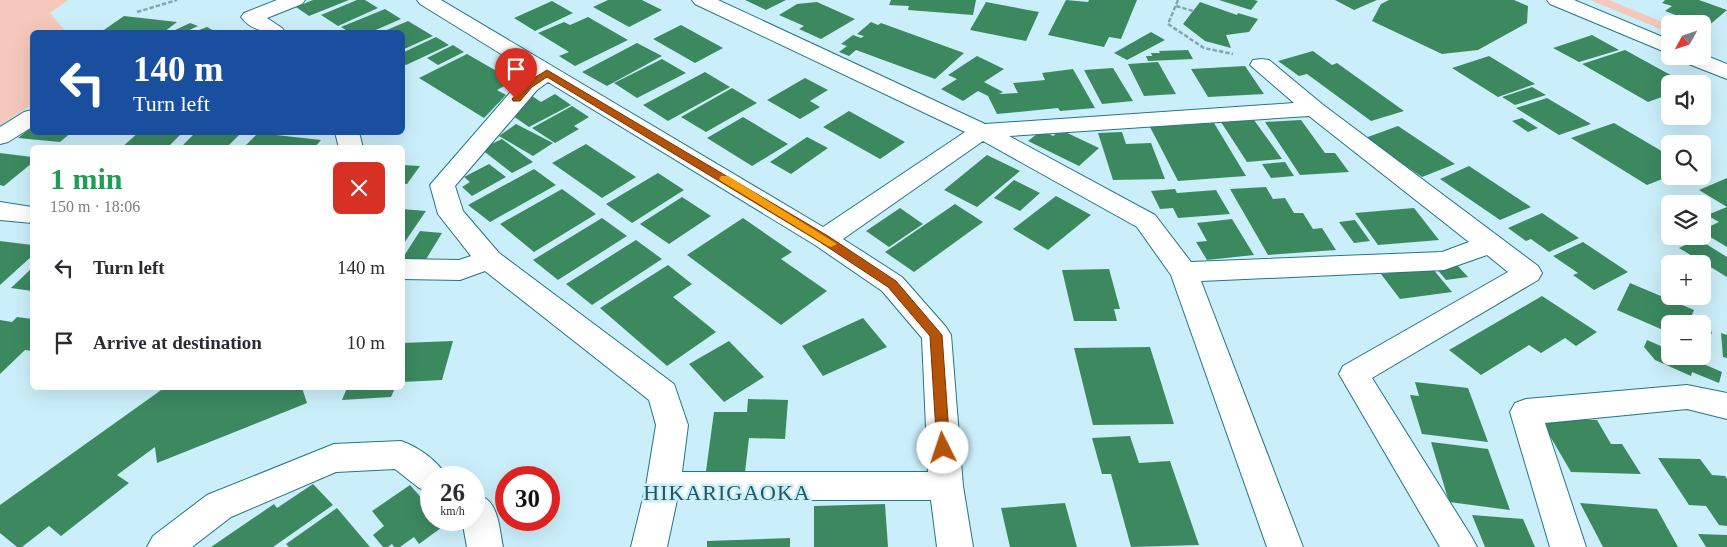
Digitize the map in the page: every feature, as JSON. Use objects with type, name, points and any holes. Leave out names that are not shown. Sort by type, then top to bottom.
[{"type":"street","points":[[272,30],[251,17],[295,0]]},
{"type":"street","points":[[427,0],[824,239],[892,284],[936,335],[946,486],[956,547]]},
{"type":"street","points":[[702,0],[982,131],[1146,220],[1184,272],[1285,547]]},
{"type":"street","points":[[1557,0],[1661,44]]},
{"type":"street","points":[[1261,65],[1314,109],[1528,273],[1354,374],[1459,547]]},
{"type":"street","points":[[1710,65],[1727,72]]},
{"type":"street","points":[[547,73],[529,85],[442,185],[451,214],[489,260],[662,393],[672,425],[663,486],[649,547]]},
{"type":"street","points":[[824,239],[982,131],[1314,109]]},
{"type":"street","points":[[0,137],[30,118]]},
{"type":"street","points":[[0,211],[30,215]]},
{"type":"street","points":[[1184,272],[1444,261],[1490,244]]},
{"type":"street","points":[[405,269],[460,270],[489,260]]},
{"type":"street","points":[[1568,547],[1526,412],[1687,397],[1727,406]]},
{"type":"street","points":[[165,547],[219,506],[334,458],[400,455],[420,470]]},
{"type":"street","points":[[663,486],[946,486]]},
{"type":"street","points":[[482,531],[485,547]]},
{"type":"path","points":[[137,12],[177,0]]},
{"type":"path","points":[[1178,0],[1168,24],[1204,48],[1233,54]]},
{"type":"path","points":[[1176,6],[1194,11]]},
{"type":"shaded area","points":[[0,0],[68,0],[50,13],[64,30],[30,30],[30,106],[0,125]]},
{"type":"shaded area","points":[[1590,0],[1609,0],[1661,21],[1661,29]]},
{"type":"building","points":[[313,0],[349,0],[309,16],[296,7]]},
{"type":"building","points":[[357,0],[365,0],[378,8],[338,26],[321,15]]},
{"type":"building","points":[[608,0],[642,0],[662,10],[629,27],[593,7]]},
{"type":"building","points":[[745,0],[786,0],[766,10]]},
{"type":"building","points":[[891,0],[976,0],[973,15],[908,10],[909,6],[889,5]]},
{"type":"building","points":[[1066,0],[1088,2],[1089,0],[1137,0],[1121,39],[1109,37],[1104,47],[1048,35]]},
{"type":"building","points":[[1219,0],[1254,0],[1258,1],[1251,10]]},
{"type":"building","points":[[1335,0],[1377,0],[1354,10]]},
{"type":"building","points":[[1389,0],[1514,0],[1528,6],[1527,23],[1478,50],[1442,54],[1372,21],[1381,4]]},
{"type":"building","points":[[1665,0],[1699,0],[1727,10],[1711,24],[1711,15],[1676,15],[1665,11],[1672,6],[1662,3]]},
{"type":"building","points":[[552,1],[573,13],[535,31],[514,18]]},
{"type":"building","points":[[817,2],[855,19],[821,39],[799,29],[804,26],[779,15],[797,4]]},
{"type":"building","points":[[986,2],[1039,12],[1026,41],[970,30]]},
{"type":"building","points":[[1200,2],[1237,15],[1238,13],[1258,19],[1249,32],[1226,35],[1231,48],[1205,41],[1183,24]]},
{"type":"building","points":[[385,9],[401,19],[376,30],[346,30],[341,27]]},
{"type":"building","points":[[124,16],[177,22],[167,30],[104,30]]},
{"type":"building","points":[[588,17],[628,40],[575,66],[559,56],[569,52],[538,33],[564,22],[570,25]]},
{"type":"building","points":[[408,21],[433,36],[405,49],[405,30],[387,30]]},
{"type":"building","points":[[871,22],[878,25],[881,23],[964,53],[935,79],[856,50],[849,56],[839,52],[847,46],[841,44],[853,35],[861,38],[864,36],[857,34]]},
{"type":"building","points":[[190,23],[198,26],[189,30],[175,30]]},
{"type":"building","points":[[681,25],[723,48],[695,63],[653,39]]},
{"type":"building","points":[[207,27],[212,30],[199,30]]},
{"type":"building","points":[[1151,32],[1165,40],[1127,60],[1114,53]]},
{"type":"building","points":[[1592,35],[1619,50],[1579,62],[1553,48]]},
{"type":"building","points":[[436,37],[449,45],[406,65],[405,52]]},
{"type":"building","points":[[637,43],[662,56],[607,86],[582,72]]},
{"type":"building","points":[[453,45],[464,52],[438,65],[427,58]]},
{"type":"building","points":[[1188,50],[1193,59],[1148,61],[1146,56],[1152,56],[1151,53],[1160,53],[1159,51]]},
{"type":"building","points":[[1625,50],[1671,75],[1661,75],[1661,97],[1648,102],[1582,64]]},
{"type":"building","points":[[1313,51],[1332,65],[1337,63],[1404,111],[1371,121],[1307,74],[1299,76],[1278,61]]},
{"type":"building","points":[[467,54],[514,81],[497,90],[506,95],[484,118],[419,78]]},
{"type":"building","points":[[977,56],[1004,69],[984,82],[1003,92],[999,94],[1018,93],[1013,83],[1045,80],[1042,73],[1073,69],[1095,108],[1060,111],[1058,108],[997,114],[988,96],[978,91],[963,101],[941,89],[957,79],[948,75]]},
{"type":"building","points":[[1489,56],[1535,84],[1498,97],[1452,68]]},
{"type":"building","points":[[662,59],[686,73],[637,98],[614,83]]},
{"type":"building","points":[[1158,62],[1176,94],[1144,96],[1128,64]]},
{"type":"building","points":[[1245,66],[1264,94],[1208,97],[1191,69]]},
{"type":"building","points":[[1113,68],[1133,101],[1102,104],[1084,70]]},
{"type":"building","points":[[705,72],[730,87],[668,121],[643,105]]},
{"type":"building","points":[[805,78],[828,90],[810,101],[820,107],[800,119],[767,100]]},
{"type":"building","points":[[1532,87],[1546,95],[1515,105],[1502,97]]},
{"type":"building","points":[[732,88],[757,103],[706,132],[681,117]]},
{"type":"building","points":[[555,94],[571,105],[529,127],[513,116],[519,112],[517,110],[525,106],[522,104],[532,96],[541,102]]},
{"type":"building","points":[[1547,98],[1591,124],[1559,135],[1516,108]]},
{"type":"building","points":[[572,106],[589,117],[574,126],[579,129],[555,143],[532,128]]},
{"type":"building","points":[[849,111],[905,142],[880,159],[823,127]]},
{"type":"building","points":[[743,117],[788,144],[752,166],[707,138]]},
{"type":"building","points":[[1522,118],[1538,128],[1528,132],[1512,121]]},
{"type":"building","points":[[1254,120],[1282,159],[1247,162],[1221,122]]},
{"type":"building","points":[[1301,120],[1325,153],[1335,153],[1349,172],[1300,175],[1265,122]]},
{"type":"building","points":[[1214,123],[1246,176],[1178,181],[1150,127]]},
{"type":"building","points":[[1614,123],[1661,151],[1661,180],[1647,185],[1571,138]]},
{"type":"building","points":[[516,124],[553,143],[533,156],[499,136]]},
{"type":"building","points":[[1398,126],[1455,164],[1422,177],[1365,138]]},
{"type":"building","points":[[30,129],[30,135],[68,135],[60,142],[18,138]]},
{"type":"building","points":[[1042,130],[1053,136],[1061,130],[1099,148],[1079,166],[1028,141]]},
{"type":"building","points":[[1122,132],[1126,144],[1151,143],[1165,179],[1113,180],[1098,133]]},
{"type":"building","points":[[136,135],[180,135],[170,145],[124,145]]},
{"type":"building","points":[[193,135],[239,135],[229,145],[183,145]]},
{"type":"building","points":[[256,135],[276,135],[321,140],[317,145],[246,145]]},
{"type":"building","points":[[807,137],[828,148],[791,174],[770,162]]},
{"type":"building","points":[[502,139],[533,162],[512,173],[481,149]]},
{"type":"building","points":[[586,144],[636,177],[602,198],[552,163]]},
{"type":"building","points":[[0,153],[30,157],[30,165],[4,186],[0,185]]},
{"type":"building","points":[[987,155],[1020,171],[977,207],[944,190]]},
{"type":"building","points":[[1285,162],[1294,176],[1271,178],[1262,164]]},
{"type":"building","points":[[489,164],[506,177],[472,196],[462,187],[470,182],[464,177]]},
{"type":"building","points":[[405,165],[420,166],[407,184],[405,184]]},
{"type":"building","points":[[1469,166],[1531,207],[1500,220],[1440,179]]},
{"type":"building","points":[[534,169],[556,185],[490,222],[468,205]]},
{"type":"building","points":[[658,173],[684,190],[632,223],[606,204]]},
{"type":"building","points":[[1727,178],[1727,207],[1711,197],[1711,195],[1699,190]]},
{"type":"building","points":[[1014,180],[1040,193],[1020,211],[994,198]]},
{"type":"building","points":[[1266,187],[1273,199],[1285,198],[1294,213],[1303,213],[1313,229],[1322,228],[1336,250],[1268,255],[1230,189]]},
{"type":"building","points":[[562,189],[596,214],[534,252],[500,224]]},
{"type":"building","points":[[1175,189],[1177,193],[1216,190],[1230,214],[1178,218],[1173,208],[1160,209],[1151,191]]},
{"type":"building","points":[[1056,196],[1091,215],[1048,250],[1013,229]]},
{"type":"building","points":[[682,197],[711,216],[669,244],[640,224]]},
{"type":"building","points":[[955,204],[983,222],[914,272],[885,252]]},
{"type":"building","points":[[1727,207],[1727,247],[1711,237],[1711,226],[1719,222],[1711,217],[1711,213]]},
{"type":"building","points":[[900,208],[923,224],[889,247],[866,231]]},
{"type":"building","points":[[1414,208],[1439,240],[1378,245],[1355,213]]},
{"type":"building","points":[[405,209],[426,211],[405,242]]},
{"type":"building","points":[[1542,213],[1579,238],[1549,252],[1531,239],[1526,241],[1508,228]]},
{"type":"building","points":[[602,218],[627,236],[558,280],[533,260]]},
{"type":"building","points":[[743,218],[792,252],[781,259],[827,291],[781,325],[687,255]]},
{"type":"building","points":[[1232,219],[1254,255],[1207,260],[1196,242],[1207,241],[1197,223]]},
{"type":"building","points":[[1355,220],[1370,241],[1354,243],[1339,222]]},
{"type":"building","points":[[420,231],[442,233],[425,261],[405,259],[405,254]]},
{"type":"building","points":[[636,240],[662,259],[592,305],[566,284]]},
{"type":"building","points":[[0,241],[30,245],[30,258],[0,285]]},
{"type":"building","points":[[1583,242],[1628,272],[1594,290],[1573,275],[1578,273],[1553,256]]},
{"type":"building","points":[[1685,245],[1708,245],[1727,257],[1727,277],[1711,267],[1711,255],[1691,255],[1679,248]]},
{"type":"building","points":[[668,265],[692,284],[673,297],[716,332],[667,366],[600,308]]},
{"type":"building","points":[[1457,265],[1468,277],[1446,280],[1436,268]]},
{"type":"building","points":[[1432,268],[1452,292],[1400,299],[1381,274]]},
{"type":"building","points":[[1109,269],[1120,309],[1114,309],[1117,321],[1074,321],[1062,270]]},
{"type":"building","points":[[30,270],[30,291],[11,288]]},
{"type":"building","points":[[1630,283],[1661,296],[1661,305],[1682,305],[1694,310],[1692,315],[1661,315],[1661,329],[1617,310]]},
{"type":"building","points":[[1542,296],[1597,332],[1576,346],[1565,338],[1541,353],[1529,345],[1481,375],[1449,350]]},
{"type":"building","points":[[17,317],[30,319],[30,351],[25,350],[0,374],[0,320],[12,322]]},
{"type":"building","points":[[863,318],[887,347],[823,376],[802,346]]},
{"type":"building","points":[[1721,333],[1727,335],[1727,358],[1723,357]]},
{"type":"building","points":[[1647,340],[1661,346],[1661,363],[1655,360],[1644,347]]},
{"type":"building","points":[[453,341],[442,380],[405,382],[405,343]]},
{"type":"building","points":[[729,341],[764,377],[724,402],[689,364]]},
{"type":"building","points":[[1150,347],[1174,424],[1093,425],[1074,348]]},
{"type":"building","points":[[1666,365],[1706,365],[1722,372],[1719,383],[1692,372],[1691,376]]},
{"type":"building","points":[[1415,382],[1468,388],[1488,442],[1422,434],[1410,395],[1419,396]]},
{"type":"building","points":[[161,390],[303,390],[307,403],[157,463],[155,447],[117,475],[129,483],[61,536],[49,526],[22,547],[17,547],[0,533],[0,505]]},
{"type":"building","points":[[346,390],[394,390],[391,397],[342,400]]},
{"type":"building","points":[[748,399],[788,400],[785,439],[749,438],[745,472],[706,471],[714,412],[747,412]]},
{"type":"building","points":[[1540,419],[1597,420],[1611,444],[1622,444],[1641,474],[1571,472]]},
{"type":"building","points":[[1130,436],[1139,463],[1170,461],[1199,545],[1131,547],[1111,474],[1102,474],[1092,438]]},
{"type":"building","points":[[1431,442],[1488,449],[1510,510],[1449,502]]},
{"type":"building","points":[[1658,458],[1700,459],[1712,475],[1725,476],[1727,479],[1727,526],[1719,525],[1706,506],[1689,505]]},
{"type":"building","points":[[313,484],[333,505],[273,547],[211,547],[274,504],[277,508]]},
{"type":"building","points":[[410,485],[420,496],[420,531],[437,531],[419,544],[414,537],[400,547],[394,547],[392,544],[388,547],[383,547],[373,535],[384,526],[372,511]]},
{"type":"building","points":[[1065,503],[1077,547],[1010,547],[1001,508]]},
{"type":"building","points":[[1580,503],[1657,509],[1678,547],[1603,547]]},
{"type":"building","points":[[885,504],[888,547],[814,547],[814,506]]},
{"type":"building","points":[[337,508],[370,547],[289,547],[286,544]]},
{"type":"building","points":[[1472,515],[1523,519],[1535,547],[1485,547]]},
{"type":"building","points":[[1698,534],[1727,535],[1727,547],[1706,547]]},
{"type":"building","points":[[790,538],[790,547],[707,547],[707,541]]},
{"type":"slow traffic","points":[[724,179],[831,244]]},
{"type":"district","name":"HIKARIGAOKA","points":[[727,492]]},
{"type":"route","points":[[516,99],[529,85],[547,73],[824,239],[892,284],[936,335],[943,448]]}]
